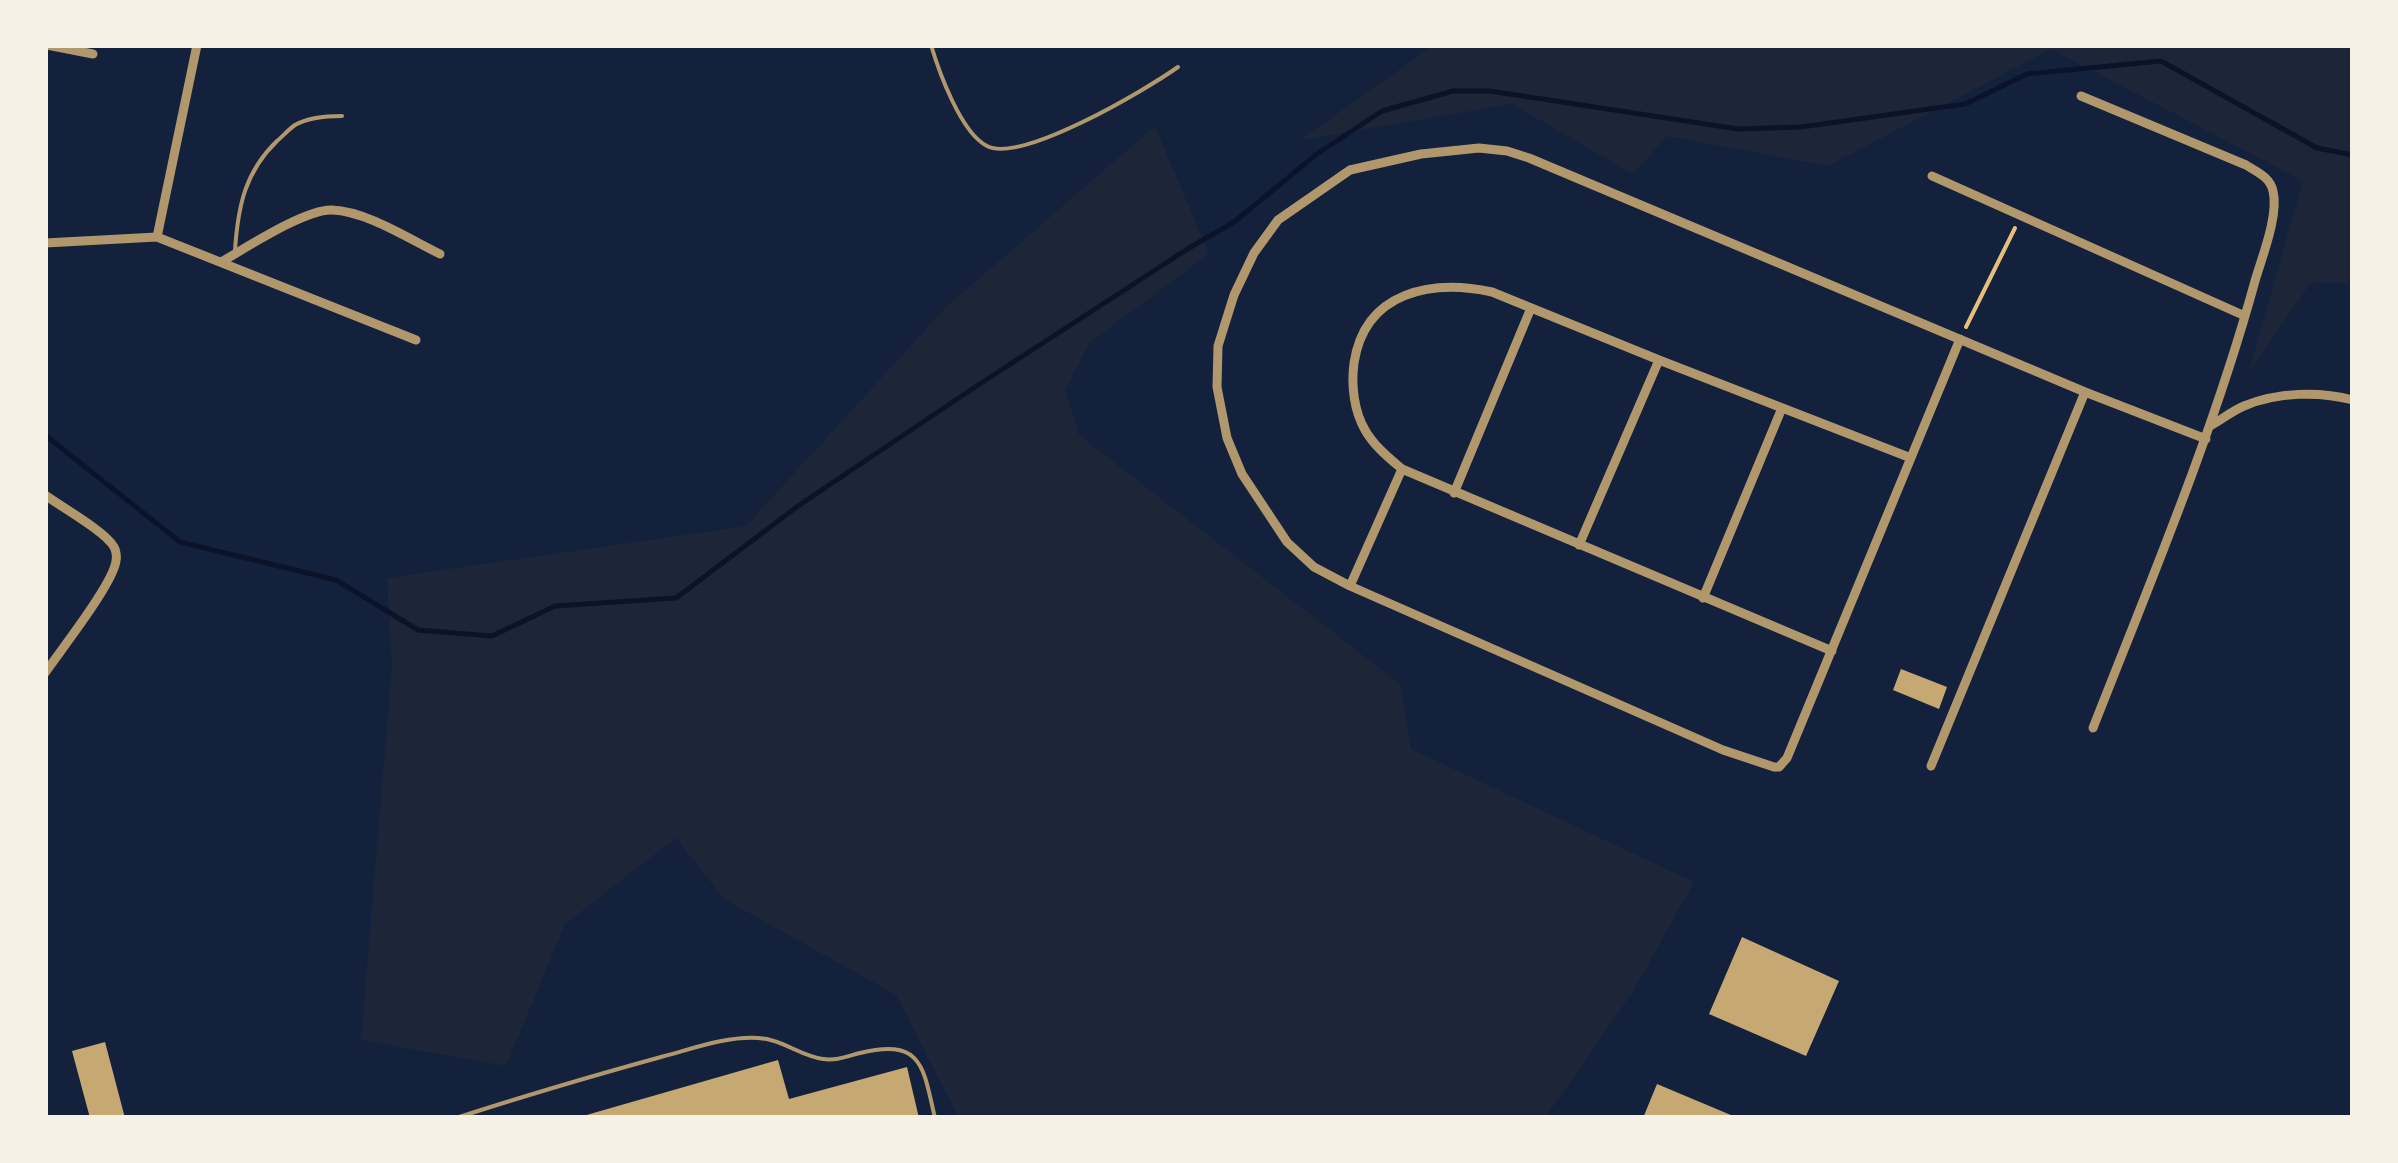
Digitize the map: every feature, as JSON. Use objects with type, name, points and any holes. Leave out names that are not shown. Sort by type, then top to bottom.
[{"type":"street","points":[[47,45],[93,54]]},
{"type":"street","points":[[157,237],[197,45]]},
{"type":"street","points":[[2081,96],[2262,174],[2273,192],[2274,206],[2206,439],[2093,728]]},
{"type":"street","points":[[1960,339],[1787,758],[1774,767],[1723,750],[1314,567],[1287,542],[1242,474],[1227,438],[1216,387],[1218,346],[1234,295],[1254,254],[1278,220],[1350,170],[1385,160],[1479,148],[1507,151],[1570,174],[1960,339],[2085,392],[2206,439]]},
{"type":"street","points":[[1932,176],[2245,316]]},
{"type":"street","points":[[221,262],[306,216],[331,210],[365,218],[440,254]]},
{"type":"street","points":[[45,243],[157,237],[416,340]]},
{"type":"street","points":[[1832,651],[1402,470],[1363,427],[1353,386],[1356,346],[1373,318],[1403,296],[1444,286],[1468,287],[1492,292],[1911,458]]},
{"type":"street","points":[[1454,493],[1530,308]]},
{"type":"street","points":[[1579,545],[1658,360]]},
{"type":"street","points":[[1931,766],[2085,392]]},
{"type":"street","points":[[2210,426],[2243,406],[2264,400],[2316,394],[2353,400]]},
{"type":"street","points":[[1703,598],[1782,408]]},
{"type":"street","points":[[1350,586],[1402,470]]},
{"type":"street","points":[[45,495],[108,539],[116,549],[116,562],[112,576],[45,673]]},
{"type":"lane","points":[[932,45],[968,126],[988,146],[1000,150],[1068,128],[1134,96],[1178,67]]},
{"type":"lane","points":[[235,254],[243,193],[257,164],[294,125],[322,116],[342,116]]},
{"type":"lane","points":[[456,1118],[592,1076],[724,1042],[758,1038],[822,1059],[878,1049],[904,1050],[921,1065],[935,1118]]},
{"type":"path","points":[[1960,339],[2022,215]]},
{"type":"shaded area","points":[[1434,45],[2353,45],[2353,284],[2311,282],[2248,374],[2303,181],[2051,49],[1828,166],[1667,136],[1633,174],[1512,104],[1300,140]]},
{"type":"shaded area","points":[[1155,126],[1209,254],[1089,343],[1065,390],[1079,435],[1400,684],[1411,749],[1694,882],[1634,990],[1545,1118],[959,1118],[896,995],[724,899],[676,838],[565,924],[506,1066],[361,1040],[392,666],[387,578],[746,526],[946,307]]},
{"type":"building","points":[[1901,669],[1947,687],[1939,709],[1893,690]]},
{"type":"building","points":[[1742,937],[1839,981],[1806,1056],[1709,1014]]},
{"type":"building","points":[[105,1042],[125,1118],[90,1118],[72,1051]]},
{"type":"building","points":[[778,1060],[789,1099],[907,1067],[919,1118],[576,1118]]},
{"type":"building","points":[[1657,1084],[1738,1118],[1643,1118]]},
{"type":"waterway","points":[[45,435],[180,542],[336,580],[418,630],[492,636],[555,606],[676,598],[798,506],[972,389],[1234,222],[1317,154],[1382,111],[1453,91],[1490,91],[1738,129],[1801,127],[1965,104],[2027,74],[2161,61],[2317,148],[2353,155]]}]
